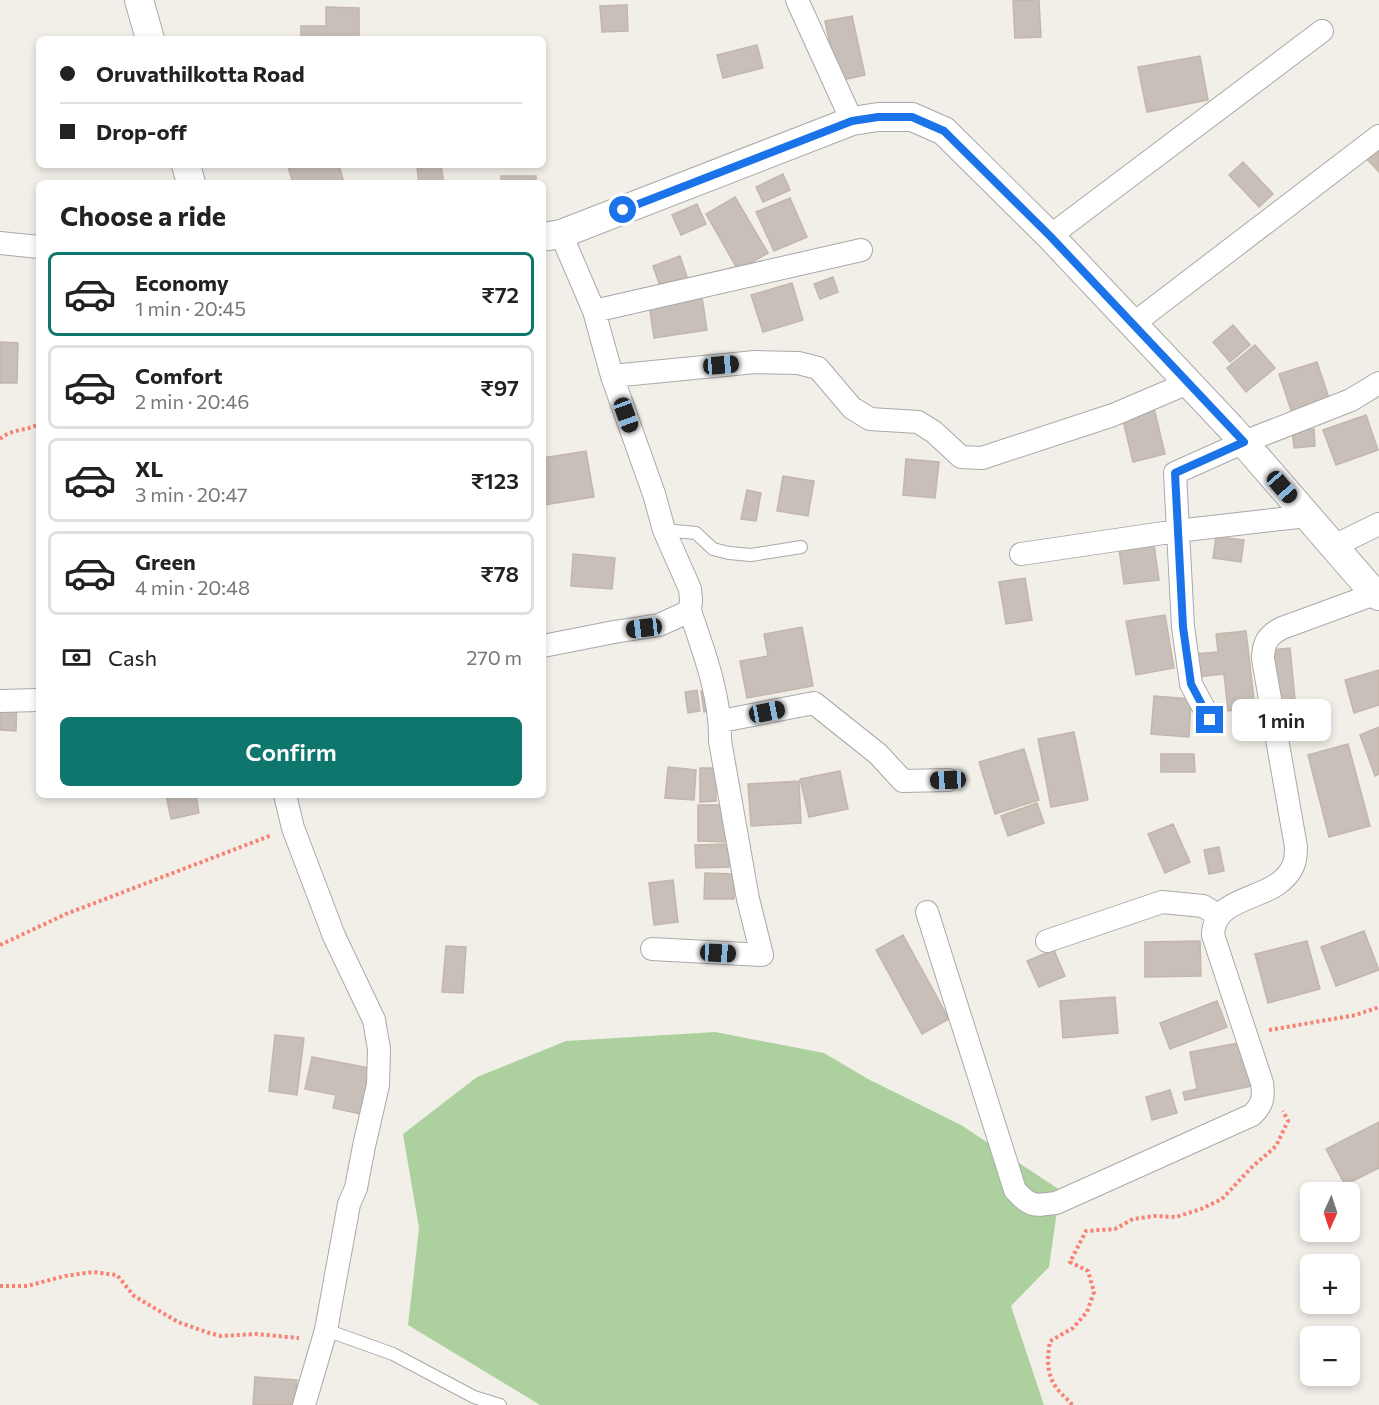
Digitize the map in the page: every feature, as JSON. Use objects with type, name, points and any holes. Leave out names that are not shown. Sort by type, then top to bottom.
[{"type":"street","points":[[139,0],[149,36]]},
{"type":"street","points":[[797,0],[852,121]]},
{"type":"street","points":[[1050,236],[1322,31]]},
{"type":"street","points":[[652,949],[762,955],[748,899],[720,741],[721,721],[705,655],[690,611],[690,589],[664,530],[654,494],[612,376],[594,311],[552,236],[852,121],[878,117],[912,117],[944,131],[1050,236],[1244,442],[1377,595],[1282,628],[1271,633],[1263,646],[1263,659],[1296,847],[1294,864],[1285,878],[1274,887],[1227,908],[1218,915],[1213,924],[1213,935],[1262,1083],[1264,1097],[1261,1106],[1252,1115],[1056,1203],[1040,1205],[1026,1203],[1015,1190],[927,912]]},
{"type":"street","points":[[1133,324],[1379,136]]},
{"type":"street","points":[[0,243],[36,247]]},
{"type":"street","points":[[594,311],[861,250]]},
{"type":"street","points":[[612,376],[755,362],[798,363],[818,368],[852,408],[870,419],[918,422],[934,432],[961,457],[982,458],[1113,415],[1188,383]]},
{"type":"street","points":[[1210,720],[1191,684],[1183,627],[1175,473],[1244,442],[1352,400],[1379,383]]},
{"type":"street","points":[[1021,554],[1177,531],[1307,516]]},
{"type":"street","points":[[1334,546],[1379,524]]},
{"type":"street","points":[[546,645],[659,625],[690,611]]},
{"type":"street","points":[[0,701],[36,700]]},
{"type":"street","points":[[721,721],[814,703],[878,754],[903,782],[948,780]]},
{"type":"street","points":[[286,798],[293,828],[334,936],[374,1020],[379,1049],[378,1085],[356,1188],[349,1204],[326,1330],[304,1405]]},
{"type":"street","points":[[1047,941],[1162,902],[1203,906],[1218,915]]},
{"type":"lane","points":[[664,530],[696,533],[713,549],[729,554],[751,555],[801,547]]},
{"type":"lane","points":[[326,1330],[393,1354],[474,1398],[500,1405]]},
{"type":"path","points":[[0,439],[14,430],[29,429],[36,426]]},
{"type":"path","points":[[0,945],[76,910],[293,828]]},
{"type":"path","points":[[1263,1031],[1356,1015],[1379,1007]]},
{"type":"path","points":[[1072,1405],[1048,1374],[1048,1354],[1050,1341],[1073,1328],[1087,1312],[1094,1292],[1088,1271],[1070,1262],[1086,1231],[1115,1229],[1133,1219],[1155,1216],[1176,1217],[1202,1209],[1222,1199],[1251,1168],[1276,1146],[1288,1121],[1282,1107]]},
{"type":"path","points":[[0,1287],[27,1286],[65,1276],[93,1272],[117,1275],[134,1296],[178,1322],[209,1333],[221,1336],[256,1334],[303,1338],[318,1328],[326,1330]]},
{"type":"green space","points":[[715,1032],[824,1053],[868,1079],[961,1125],[1060,1190],[1049,1267],[1011,1306],[1044,1405],[540,1405],[408,1325],[419,1228],[403,1134],[477,1077],[566,1041]]},
{"type":"building","points":[[1013,0],[1039,0],[1041,37],[1015,38]]},
{"type":"building","points":[[627,5],[628,31],[602,32],[600,6]]},
{"type":"building","points":[[326,7],[359,8],[359,36],[301,36],[301,26],[326,26]]},
{"type":"building","points":[[852,16],[865,75],[838,81],[825,21]]},
{"type":"building","points":[[757,45],[763,68],[723,78],[717,55]]},
{"type":"building","points":[[1200,56],[1208,100],[1147,112],[1138,67]]},
{"type":"building","points":[[1379,136],[1379,172],[1361,153]]},
{"type":"building","points":[[1243,162],[1273,194],[1259,207],[1229,175]]},
{"type":"building","points":[[288,168],[340,168],[343,180],[292,180]]},
{"type":"building","points":[[417,168],[442,168],[444,180],[419,180]]},
{"type":"building","points":[[783,174],[790,190],[763,202],[756,187]]},
{"type":"building","points":[[501,176],[536,176],[536,180],[501,180]]},
{"type":"building","points":[[735,197],[768,253],[738,270],[706,214]]},
{"type":"building","points":[[790,198],[807,237],[774,251],[756,212]]},
{"type":"building","points":[[697,204],[706,224],[681,235],[672,215]]},
{"type":"building","points":[[680,256],[688,280],[661,289],[653,266]]},
{"type":"building","points":[[833,277],[838,292],[820,299],[814,284]]},
{"type":"building","points":[[792,283],[803,320],[763,332],[751,295]]},
{"type":"building","points":[[702,297],[707,330],[654,338],[649,305]]},
{"type":"building","points":[[1233,325],[1250,345],[1230,362],[1213,342]]},
{"type":"building","points":[[0,342],[18,343],[17,383],[0,383]]},
{"type":"building","points":[[1255,345],[1275,368],[1246,392],[1227,368]]},
{"type":"building","points":[[1317,362],[1330,401],[1292,413],[1279,374]]},
{"type":"building","points":[[1153,404],[1165,454],[1133,462],[1121,412]]},
{"type":"building","points":[[1366,415],[1378,450],[1336,465],[1323,430]]},
{"type":"building","points":[[1314,429],[1315,446],[1294,448],[1292,431]]},
{"type":"building","points":[[586,451],[594,497],[546,505],[546,458]]},
{"type":"building","points":[[906,459],[939,462],[935,498],[903,495]]},
{"type":"building","points":[[783,476],[814,481],[808,516],[777,511]]},
{"type":"building","points":[[747,490],[761,493],[756,521],[741,519]]},
{"type":"building","points":[[1153,537],[1159,580],[1124,584],[1118,542]]},
{"type":"building","points":[[1216,537],[1244,540],[1241,562],[1213,558]]},
{"type":"building","points":[[573,554],[615,558],[612,589],[571,586]]},
{"type":"building","points":[[1025,578],[1032,620],[1006,624],[999,582]]},
{"type":"building","points":[[1165,615],[1174,668],[1136,675],[1126,621]]},
{"type":"building","points":[[802,627],[813,686],[747,698],[740,661],[768,656],[764,634]]},
{"type":"building","points":[[1246,631],[1255,708],[1228,711],[1224,674],[1197,677],[1195,654],[1218,652],[1216,634]]},
{"type":"building","points":[[1290,648],[1296,710],[1277,713],[1271,650]]},
{"type":"building","points":[[1379,670],[1379,705],[1354,713],[1345,680]]},
{"type":"building","points":[[712,689],[716,710],[704,712],[701,691]]},
{"type":"building","points":[[697,690],[700,711],[688,713],[685,692]]},
{"type":"building","points":[[0,696],[17,697],[16,731],[0,730]]},
{"type":"building","points":[[1154,696],[1191,699],[1189,737],[1151,734]]},
{"type":"building","points":[[1379,727],[1379,774],[1375,776],[1360,735]]},
{"type":"building","points":[[1074,732],[1088,800],[1051,807],[1038,739]]},
{"type":"building","points":[[1348,744],[1370,826],[1329,837],[1308,755]]},
{"type":"building","points":[[1024,749],[1039,800],[995,814],[979,762]]},
{"type":"building","points":[[1161,754],[1194,754],[1195,772],[1161,772]]},
{"type":"building","points":[[668,767],[696,770],[694,800],[665,798]]},
{"type":"building","points":[[700,768],[716,768],[716,801],[700,802]]},
{"type":"building","points":[[840,771],[848,809],[809,817],[800,779]]},
{"type":"building","points":[[799,781],[801,823],[751,826],[748,784]]},
{"type":"building","points":[[167,798],[196,798],[199,813],[171,819]]},
{"type":"building","points":[[1037,803],[1044,823],[1008,836],[1001,816]]},
{"type":"building","points":[[698,805],[730,805],[729,842],[698,841]]},
{"type":"building","points":[[1173,824],[1190,862],[1165,873],[1148,834]]},
{"type":"building","points":[[728,844],[729,867],[696,868],[695,845]]},
{"type":"building","points":[[1219,847],[1224,871],[1209,874],[1204,850]]},
{"type":"building","points":[[705,873],[734,874],[734,899],[704,899]]},
{"type":"building","points":[[673,880],[678,922],[654,925],[649,883]]},
{"type":"building","points":[[1364,931],[1379,970],[1336,986],[1321,947]]},
{"type":"building","points":[[903,935],[949,1019],[922,1034],[876,950]]},
{"type":"building","points":[[1200,941],[1201,976],[1145,977],[1145,942]]},
{"type":"building","points":[[1307,941],[1320,989],[1268,1003],[1255,954]]},
{"type":"building","points":[[446,946],[466,947],[463,993],[442,992]]},
{"type":"building","points":[[1054,950],[1065,976],[1039,987],[1027,961]]},
{"type":"building","points":[[1115,997],[1118,1033],[1063,1038],[1060,1001]]},
{"type":"building","points":[[1217,1001],[1227,1027],[1170,1049],[1160,1023]]},
{"type":"building","points":[[275,1035],[304,1038],[297,1095],[269,1091]]},
{"type":"building","points":[[1243,1042],[1252,1086],[1185,1100],[1183,1092],[1197,1089],[1190,1052]]},
{"type":"building","points":[[312,1057],[370,1068],[361,1114],[333,1108],[336,1095],[305,1089]]},
{"type":"building","points":[[1170,1090],[1177,1113],[1152,1120],[1146,1097]]},
{"type":"building","points":[[1379,1122],[1379,1168],[1351,1182],[1343,1182],[1326,1149]]},
{"type":"building","points":[[255,1377],[297,1380],[295,1405],[253,1405]]},
{"type":"route","points":[[623,210],[852,121],[878,117],[912,117],[944,131],[1050,236],[1244,442],[1175,473],[1183,627],[1191,684],[1210,720]]}]
